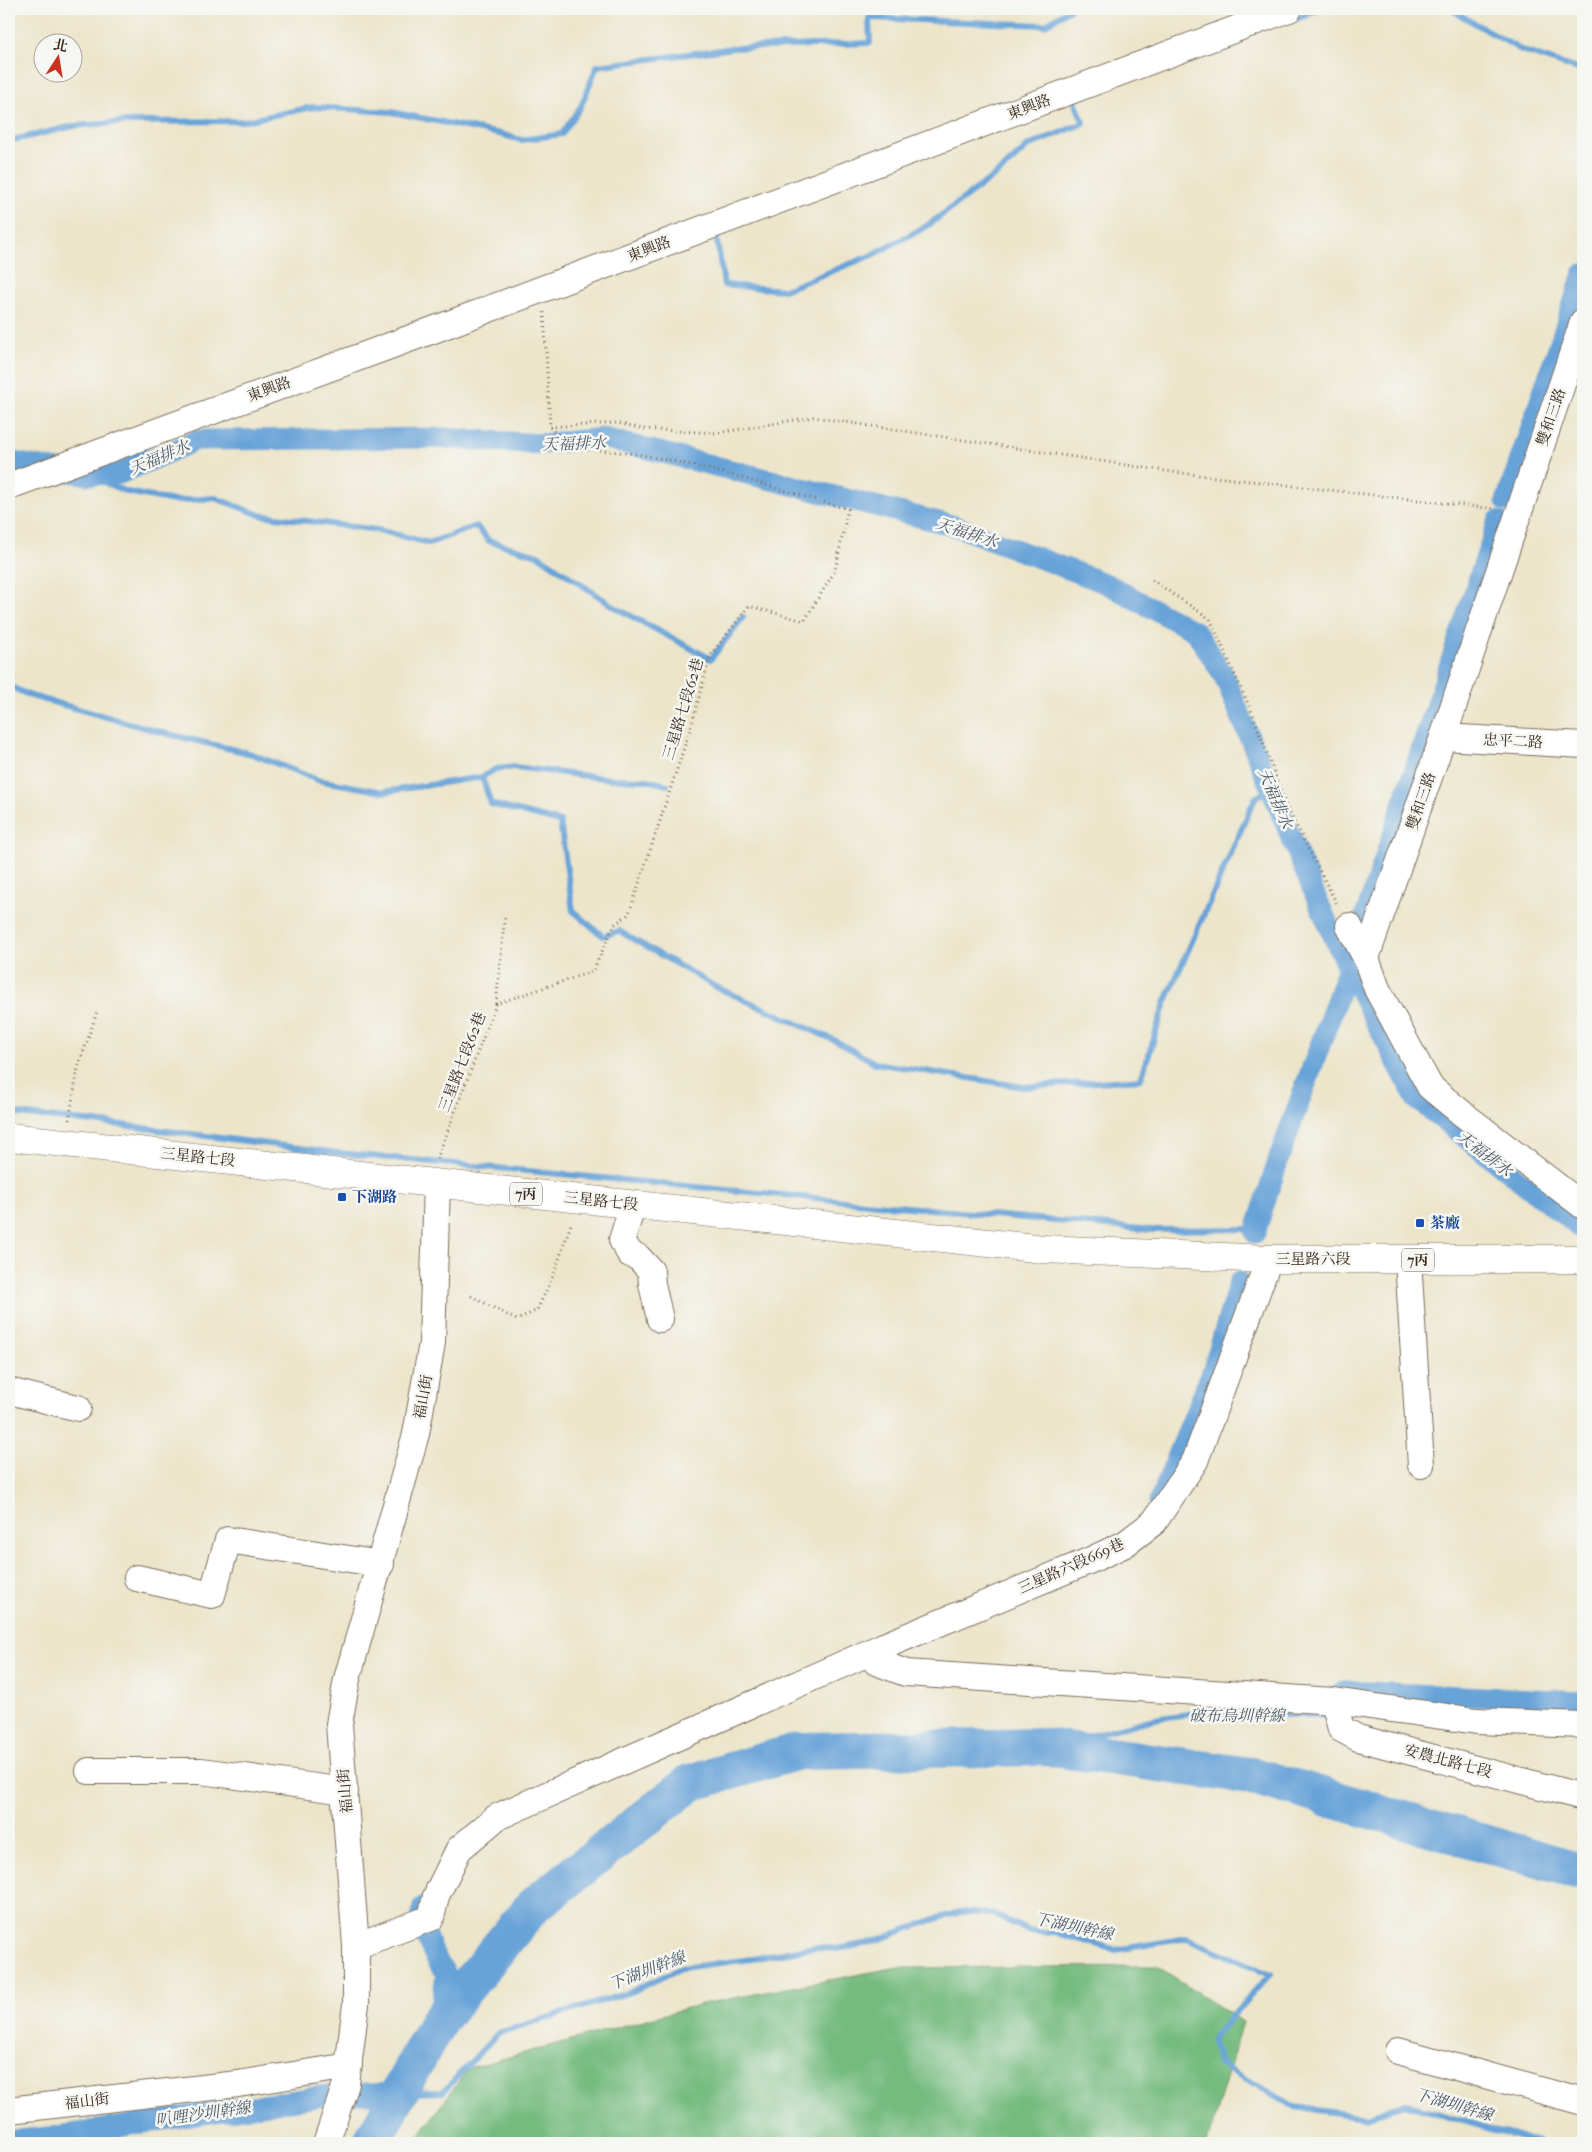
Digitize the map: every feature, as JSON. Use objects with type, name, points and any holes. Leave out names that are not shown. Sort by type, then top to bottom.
[{"type":"main road","name":"三星路七段","points":[[9,1137],[1044,1249]]},
{"type":"main road","name":"三星路六段","points":[[1044,1249],[1253,1258],[1408,1260],[1583,1259]]},
{"type":"street","name":"東興路","points":[[9,486],[543,289],[1288,9]]},
{"type":"street","name":"雙和三路","points":[[1357,943],[1443,736],[1583,322]]},
{"type":"street","name":"忠平二路","points":[[1443,736],[1583,745]]},
{"type":"street","points":[[1357,943],[1377,989],[1430,1087],[1583,1206]]},
{"type":"street","name":"福山街","points":[[9,2110],[238,2084],[346,2085],[356,2004],[356,1946],[339,1724],[347,1679],[381,1564],[416,1434],[432,1343],[433,1184]]},
{"type":"street","points":[[633,1204],[622,1240],[630,1254],[638,1257],[651,1271],[660,1319]]},
{"type":"street","name":"三星路六段669巷","points":[[356,1946],[424,1921],[444,1875],[459,1849],[497,1817],[884,1646],[1091,1560],[1125,1544],[1154,1522],[1195,1461],[1253,1258]]},
{"type":"street","points":[[1408,1260],[1421,1465]]},
{"type":"street","points":[[9,1391],[78,1408]]},
{"type":"street","points":[[137,1578],[212,1595],[228,1540],[381,1564]]},
{"type":"street","points":[[884,1646],[877,1652],[876,1662],[906,1673],[1334,1701],[1477,1721],[1583,1725]]},
{"type":"street","name":"安農北路七段","points":[[1334,1701],[1341,1729],[1358,1738],[1583,1797]]},
{"type":"street","points":[[89,1771],[201,1771],[345,1792]]},
{"type":"street","points":[[1398,2051],[1583,2102]]},
{"type":"street","points":[[326,2143],[346,2085]]},
{"type":"path","points":[[543,289],[551,428],[618,423],[642,429],[717,433],[813,417],[1172,472],[1491,508]]},
{"type":"path","name":"三星路七段62巷","points":[[433,1184],[496,1004],[593,970],[614,925],[629,914],[692,724],[710,656],[749,606],[804,621],[835,572],[848,509],[681,462],[600,449],[569,448],[551,428]]},
{"type":"path","points":[[1152,580],[1210,619],[1253,715],[1287,808],[1357,943]]},
{"type":"path","points":[[496,1004],[505,916]]},
{"type":"path","points":[[66,1142],[78,1068],[97,1012]]},
{"type":"path","points":[[471,1296],[517,1320],[537,1310],[554,1274],[580,1200]]},
{"type":"green space","points":[[1157,1966],[1243,2022],[1207,2143],[413,2143],[469,2068],[702,2004],[893,1968]]},
{"type":"waterway","points":[[9,141],[74,126],[127,122],[245,121],[313,107],[392,112],[521,140],[562,134],[581,106],[597,66],[734,48],[870,43],[869,18],[1045,25],[1070,9]]},
{"type":"waterway","points":[[1291,21],[1322,9]]},
{"type":"waterway","points":[[1450,9],[1521,50],[1583,71]]},
{"type":"waterway","points":[[712,236],[716,235],[724,285],[784,290],[870,256],[927,226],[1002,170],[1028,146],[1084,123],[1074,100],[1077,99]]},
{"type":"waterway","points":[[1506,501],[1583,274]]},
{"type":"waterway","name":"天福排水","points":[[9,461],[87,475],[120,474],[197,440],[443,438],[542,444],[603,438],[955,526],[1107,584],[1196,632],[1224,676],[1347,967],[1416,1099],[1583,1230]]},
{"type":"waterway","points":[[57,482],[75,477],[144,450]]},
{"type":"waterway","points":[[87,475],[127,492],[174,501],[215,498],[260,515],[378,530],[429,543],[476,526],[489,541],[538,555],[616,608],[711,659],[743,617]]},
{"type":"waterway","points":[[1255,1233],[1280,1155],[1343,982],[1498,521]]},
{"type":"waterway","points":[[9,686],[31,696],[168,734],[252,754],[318,780],[383,792],[482,777],[491,804],[560,822],[573,911],[603,936],[619,931],[716,987],[836,1041],[875,1063],[1024,1087],[1141,1079],[1165,1003],[1255,798],[1271,789]]},
{"type":"waterway","points":[[482,777],[496,769],[515,767],[611,779],[647,780],[667,785]]},
{"type":"waterway","points":[[9,1113],[113,1124],[338,1153],[1151,1230],[1256,1229]]},
{"type":"waterway","points":[[1159,1502],[1213,1369],[1239,1282]]},
{"type":"waterway","name":"破布烏圳幹線","points":[[1343,1691],[1583,1701]]},
{"type":"waterway","name":"破布烏圳幹線","points":[[1046,1747],[1154,1719],[1188,1714],[1332,1715]]},
{"type":"waterway","points":[[371,2143],[439,2020],[533,1906],[690,1783],[799,1751],[1046,1747],[1257,1777],[1583,1872]]},
{"type":"waterway","points":[[423,1907],[423,1923],[428,1942],[446,1974],[439,2020]]},
{"type":"waterway","name":"下湖圳幹線","points":[[398,2093],[443,2092],[498,2033],[631,1992],[681,1968],[752,1959],[814,1947],[837,1949],[869,1943],[960,1912],[993,1914],[1029,1931],[1061,1934],[1116,1950],[1187,1938],[1270,1974],[1212,2039],[1219,2064],[1295,2107],[1366,2117],[1405,2104],[1539,2143]]},
{"type":"waterway","name":"叭哩沙圳幹線","points":[[9,2141],[58,2136],[329,2095],[398,2093]]},
{"type":"place","name":"下湖路","points":[[342,1197]]},
{"type":"place","name":"茶廠","points":[[1420,1223]]}]
